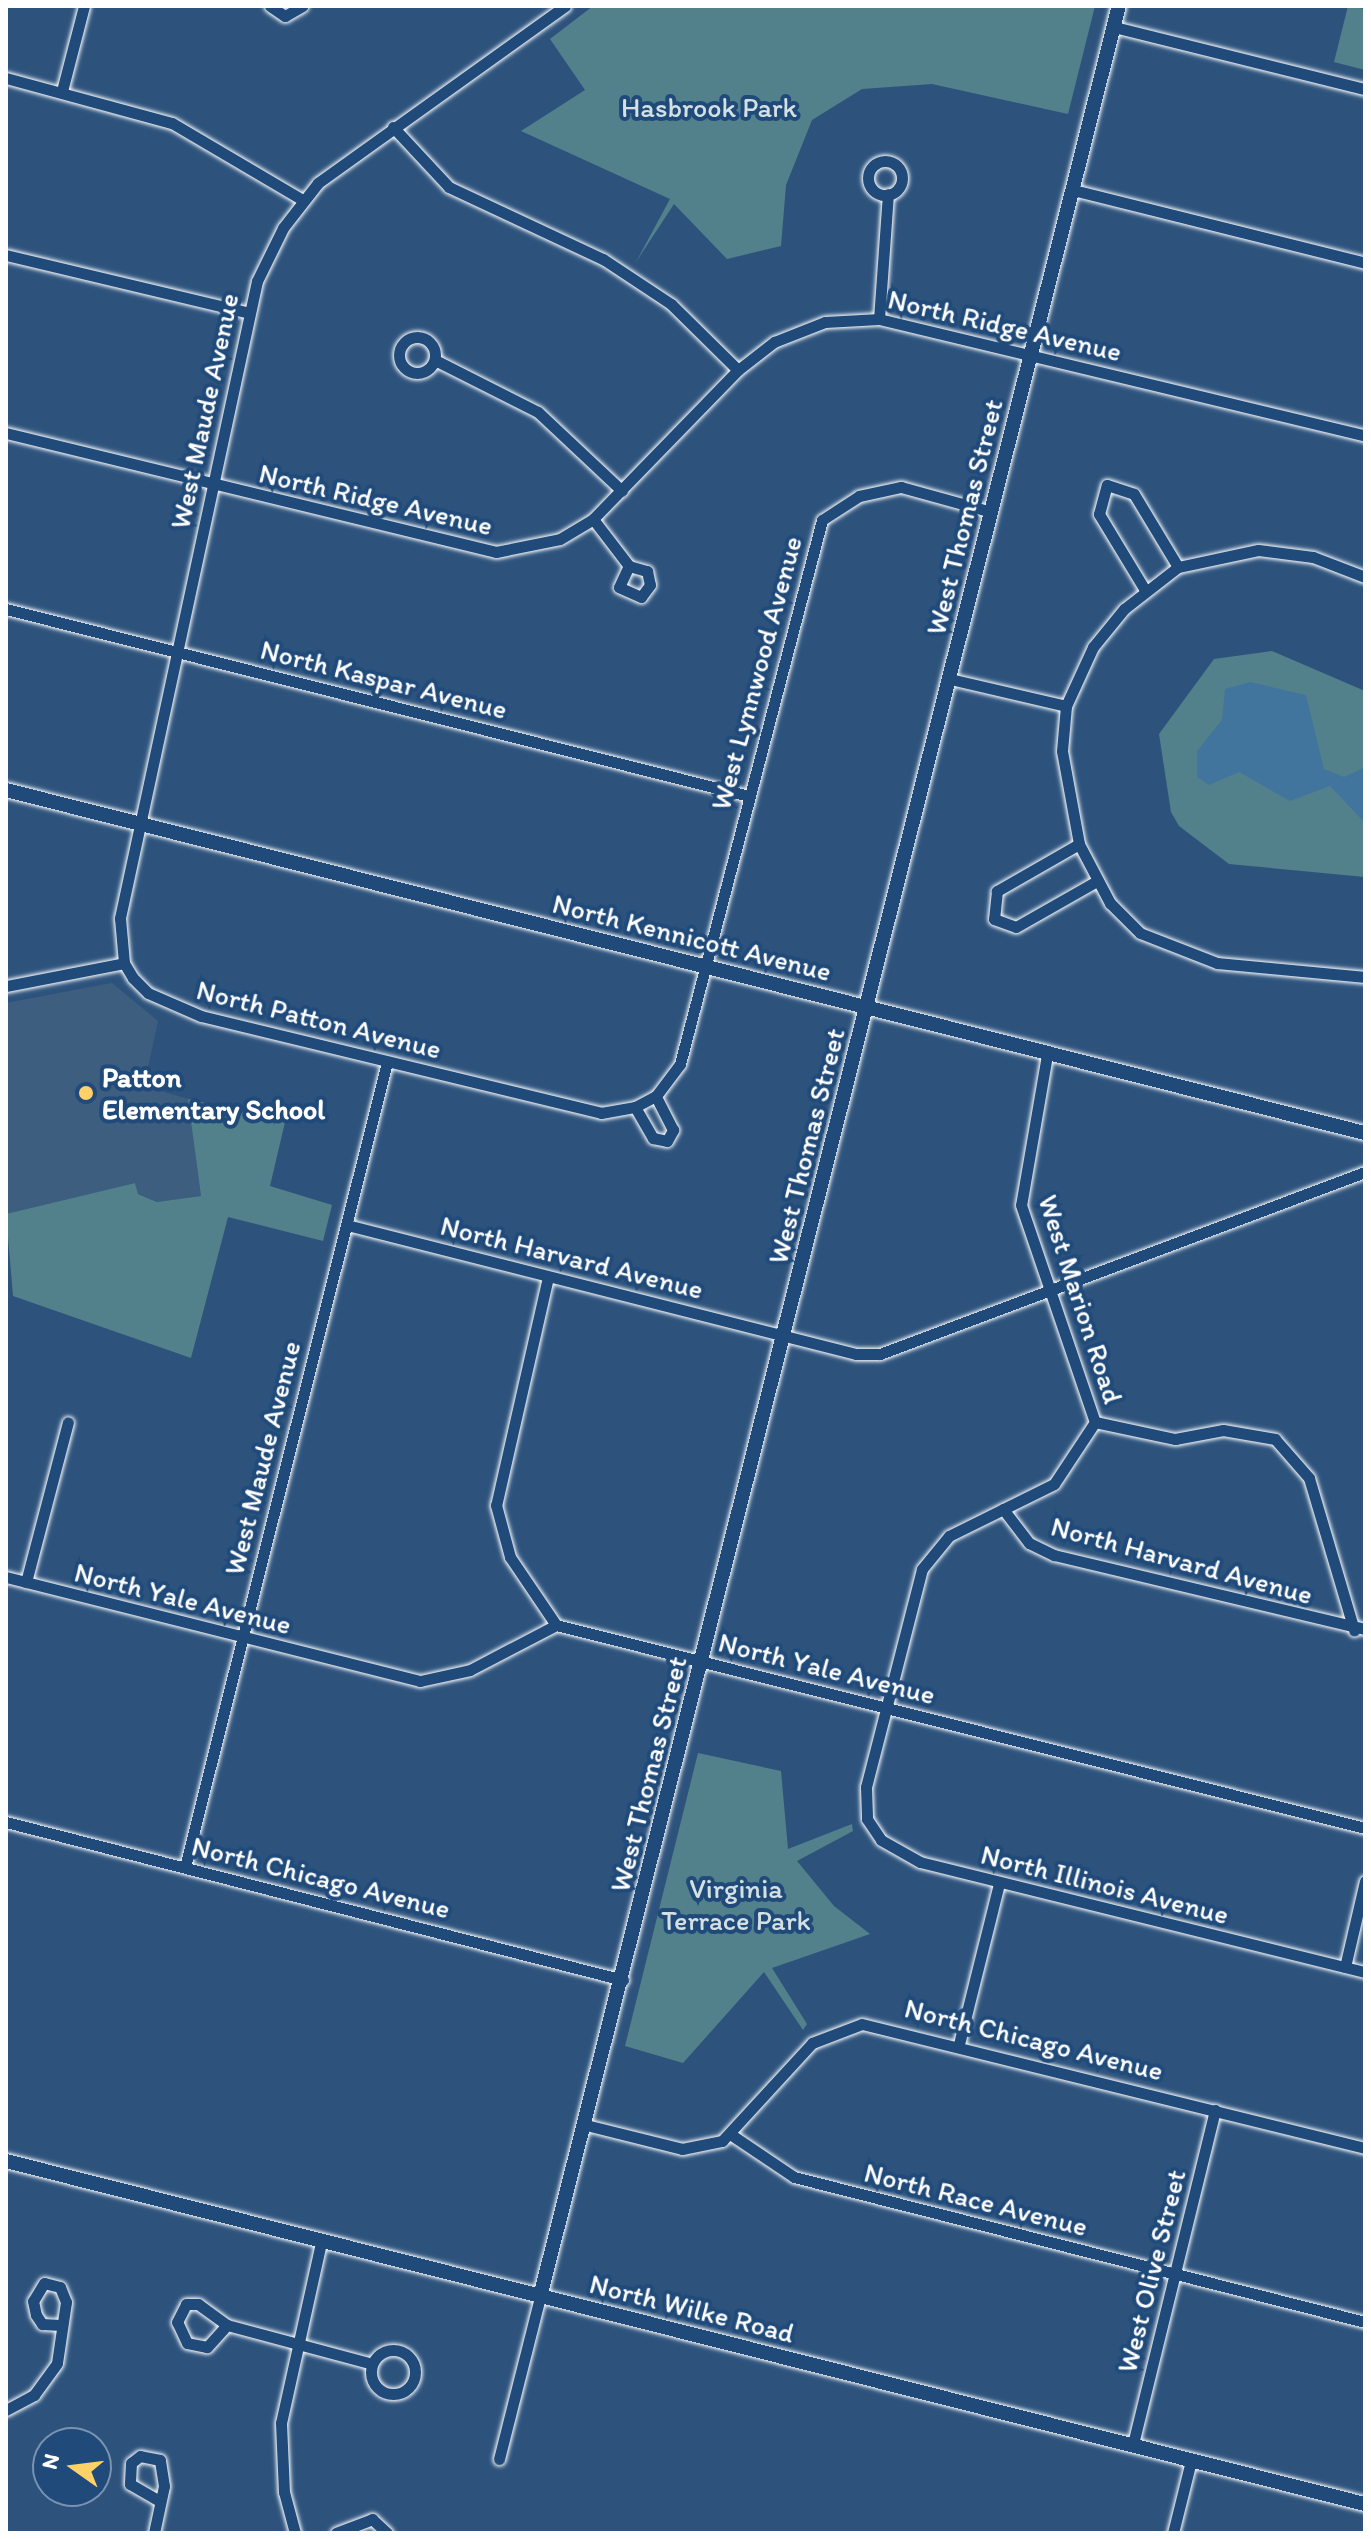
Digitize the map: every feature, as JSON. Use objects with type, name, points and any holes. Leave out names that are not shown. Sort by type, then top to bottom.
[{"type":"street","points":[[62,91],[84,6]]},
{"type":"street","points":[[270,6],[285,16],[302,6]]},
{"type":"street","name":"West Thomas Street","points":[[540,2297],[623,1980],[1119,6]]},
{"type":"street","name":"West Maude Avenue","points":[[124,963],[120,918],[257,281],[301,199],[393,127],[559,8]]},
{"type":"street","points":[[1114,27],[1365,89]]},
{"type":"street","points":[[6,78],[62,91],[188,129],[301,199]]},
{"type":"street","points":[[393,127],[449,187],[603,259],[671,304],[738,370]]},
{"type":"street","points":[[1073,190],[1365,263]]},
{"type":"street","points":[[879,319],[888,194]]},
{"type":"street","points":[[6,255],[249,313]]},
{"type":"street","name":"North Ridge Avenue","points":[[6,433],[473,551],[533,548],[593,519],[738,370],[805,327],[879,319],[1032,353],[1365,436]]},
{"type":"street","points":[[435,360],[538,412],[622,491]]},
{"type":"street","points":[[1145,590],[1099,514],[1099,493],[1107,485],[1134,494],[1178,567]]},
{"type":"street","name":"West Lynnwood Avenue","points":[[705,968],[822,520],[859,496],[901,487],[992,512]]},
{"type":"street","points":[[593,519],[629,566]]},
{"type":"street","points":[[1365,577],[1313,557],[1258,550],[1178,567],[1145,590],[1093,647],[1066,706],[1063,771],[1079,844],[1097,881],[1140,933],[1189,956],[1258,970],[1365,977]]},
{"type":"street","name":"North Kaspar Avenue","points":[[6,609],[749,796]]},
{"type":"street","points":[[950,679],[1066,706]]},
{"type":"street","name":"North Kennicott Avenue","points":[[6,790],[1365,1133]]},
{"type":"street","points":[[1079,844],[997,891],[994,919],[1016,927],[1097,881]]},
{"type":"street","points":[[6,986],[124,963]]},
{"type":"street","name":"North Patton Avenue","points":[[124,963],[148,993],[179,1008],[601,1113],[635,1107],[656,1096],[680,1064],[705,968]]},
{"type":"street","name":"West Marion Road","points":[[864,1800],[922,1569],[949,1536],[1068,1471],[1095,1422],[1021,1205],[1047,1055]]},
{"type":"street","name":"West Maude Avenue","points":[[185,1867],[387,1062]]},
{"type":"street","points":[[635,1107],[653,1138],[667,1141],[673,1130],[656,1096]]},
{"type":"street","name":"North Harvard Avenue","points":[[347,1225],[785,1336],[880,1354],[1365,1172]]},
{"type":"street","points":[[548,1277],[496,1505],[510,1557],[556,1625]]},
{"type":"street","points":[[26,1582],[68,1422]]},
{"type":"street","points":[[1095,1422],[1175,1439],[1223,1430],[1275,1439],[1309,1478],[1360,1630]]},
{"type":"street","name":"North Harvard Avenue","points":[[1003,1509],[1029,1543],[1054,1555],[1360,1630]]},
{"type":"street","name":"North Yale Avenue","points":[[6,1577],[420,1681],[470,1670],[556,1625],[1365,1828]]},
{"type":"street","name":"North Illinois Avenue","points":[[864,1800],[867,1819],[890,1848],[999,1883],[1365,1972]]},
{"type":"street","name":"North Chicago Avenue","points":[[6,1822],[623,1980]]},
{"type":"street","points":[[1345,1967],[1365,1881]]},
{"type":"street","points":[[959,2044],[999,1883]]},
{"type":"street","name":"North Chicago Avenue","points":[[733,2136],[825,2033],[862,2024],[959,2044],[1365,2148]]},
{"type":"street","name":"West Olive Street","points":[[1133,2444],[1215,2110]]},
{"type":"street","points":[[586,2125],[682,2149],[733,2136]]},
{"type":"street","name":"North Race Avenue","points":[[733,2136],[794,2177],[1365,2322]]},
{"type":"street","name":"North Wilke Road","points":[[6,2161],[321,2243],[1365,2504]]},
{"type":"street","points":[[295,2533],[280,2454],[297,2341],[321,2243]]},
{"type":"street","points":[[499,2459],[540,2297]]},
{"type":"street","points":[[227,2325],[207,2347],[187,2343],[177,2322],[186,2304],[198,2304],[227,2325],[297,2341],[369,2363]]},
{"type":"street","points":[[6,2410],[48,2380],[61,2325]]},
{"type":"street","points":[[383,2351],[408,2359],[415,2383],[401,2395],[378,2386],[369,2363],[383,2351]]},
{"type":"street","points":[[1173,2533],[1191,2461]]},
{"type":"street","points":[[154,2533],[159,2501]]},
{"type":"street","points":[[336,2533],[372,2519],[387,2533]]},
{"type":"shaded area","points":[[1250,682],[1306,695],[1324,769],[1344,777],[1365,767],[1365,823],[1330,786],[1290,801],[1239,772],[1209,785],[1197,777],[1197,751],[1222,720],[1225,689]]},
{"type":"shaded area","name":"Patton Elementary School","points":[[112,983],[158,1021],[144,1086],[188,1099],[201,1196],[158,1202],[137,1193],[135,1183],[6,1214],[6,1003]]},
{"type":"green space","name":"Hasbrook Park","points":[[593,6],[1095,6],[1068,114],[932,84],[862,89],[812,120],[786,185],[781,246],[727,259],[674,204],[636,262],[670,199],[521,131],[585,90],[550,39]]},
{"type":"green space","points":[[1348,6],[1365,9],[1365,70],[1334,62]]},
{"type":"green space","points":[[1272,651],[1365,691],[1365,877],[1229,864],[1179,826],[1171,812],[1159,734],[1214,659]]},
{"type":"green space","points":[[188,1099],[285,1122],[270,1186],[332,1205],[323,1241],[228,1217],[191,1358],[13,1296],[6,1214],[135,1183],[138,1194],[157,1202],[201,1196]]},
{"type":"green space","name":"Virginia Terrace Park","points":[[698,1753],[781,1771],[788,1849],[852,1824],[853,1831],[797,1861],[834,1906],[870,1934],[772,1968],[807,2024],[803,2030],[764,1972],[683,2063],[625,2046]]},
{"type":"place","name":"Patton Elementary School","points":[[86,1093]]}]
